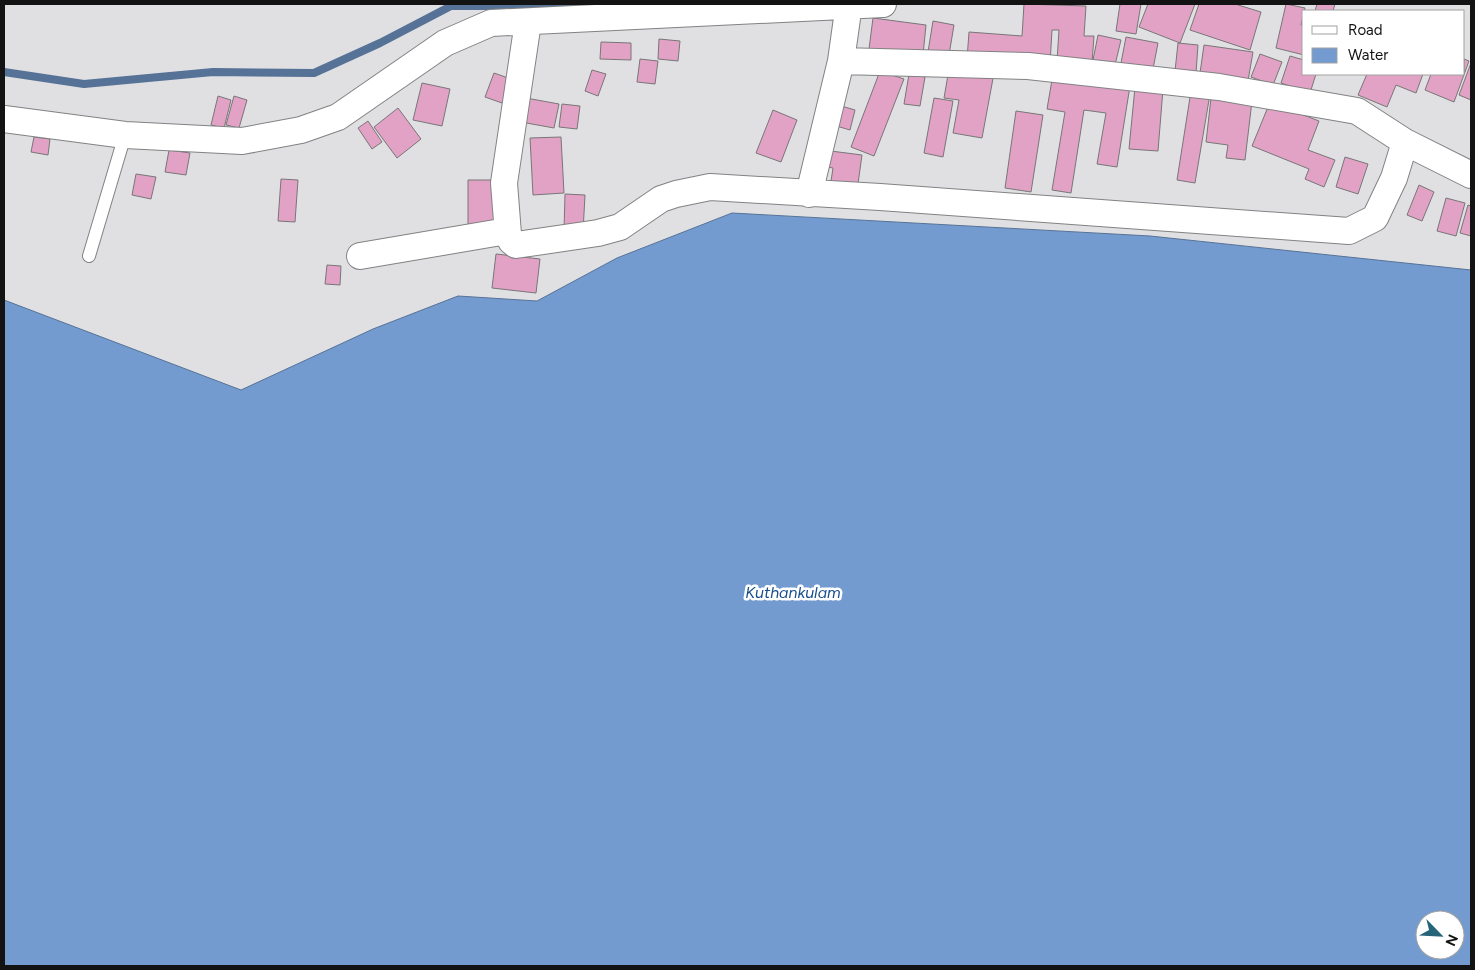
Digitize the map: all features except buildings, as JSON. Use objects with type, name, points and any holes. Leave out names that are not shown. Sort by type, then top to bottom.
[{"type":"street","points":[[4,119],[125,135],[242,141],[301,130],[338,117],[445,43],[491,23],[883,4]]},
{"type":"street","points":[[808,194],[841,61],[849,5]]},
{"type":"street","points":[[528,22],[504,183],[508,238],[516,245],[598,234],[620,227],[661,199],[710,187],[880,197],[1349,231],[1375,218],[1394,178],[1406,142]]},
{"type":"street","points":[[841,61],[1028,66],[1219,87],[1358,111],[1406,142],[1471,174]]},
{"type":"street","points":[[360,256],[507,231]]},
{"type":"lane","points":[[89,256],[125,135]]},
{"type":"water","name":"Kuthankulam","points":[[732,213],[1150,236],[1471,270],[1471,966],[4,966],[4,300],[241,390],[373,329],[458,296],[537,301],[617,258]]},
{"type":"waterway","points":[[4,72],[84,84],[213,72],[314,73],[380,43],[451,6],[558,6],[586,4]]}]
